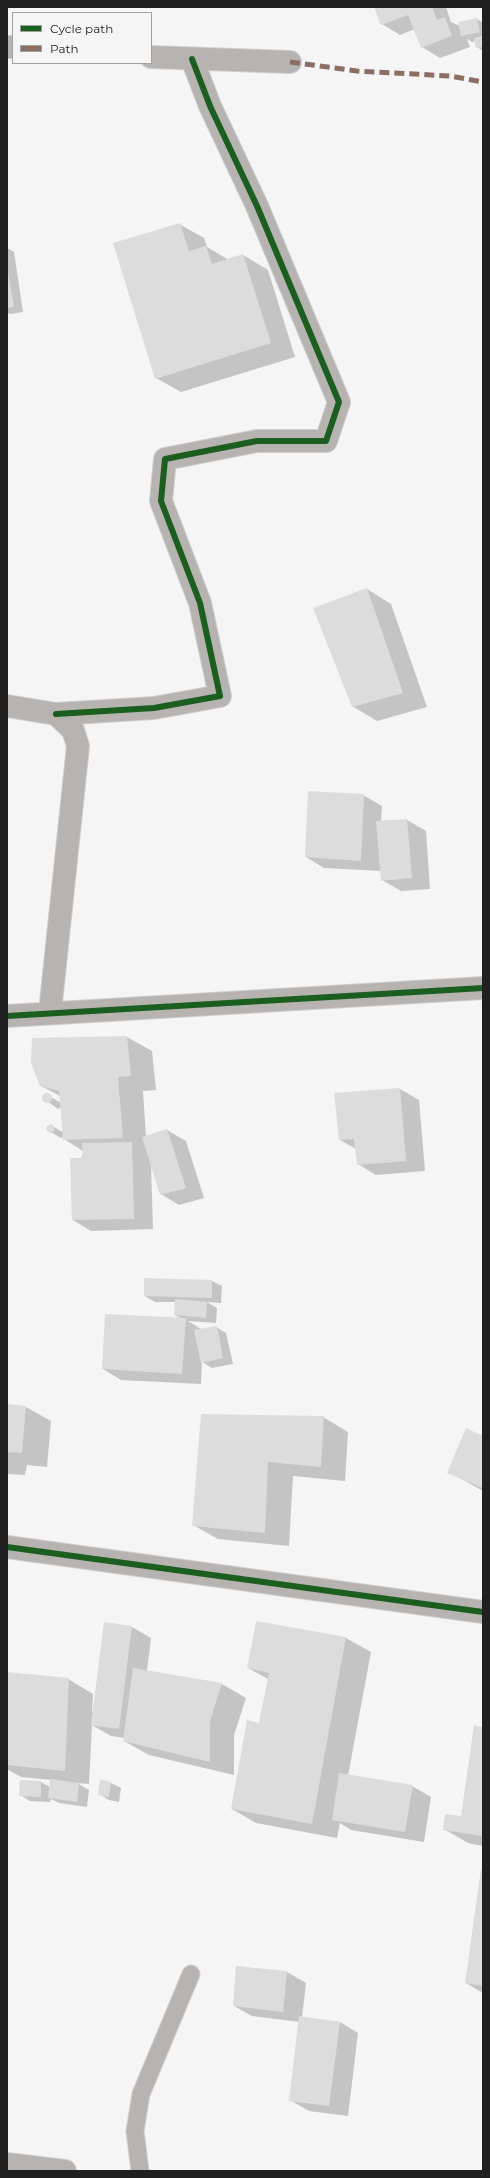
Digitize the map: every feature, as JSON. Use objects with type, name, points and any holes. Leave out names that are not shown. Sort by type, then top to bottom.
[{"type":"street","points":[[152,57],[290,62]]},
{"type":"street","points":[[7,706],[56,714],[154,708],[220,696],[200,602],[161,501],[165,459],[257,441],[326,441],[339,402],[257,206],[210,106],[192,58]]},
{"type":"street","points":[[50,1012],[78,746],[73,730],[56,714]]},
{"type":"street","points":[[7,1016],[50,1012],[483,988]]},
{"type":"street","points":[[7,1547],[483,1612]]},
{"type":"street","points":[[7,2164],[65,2171]]},
{"type":"lane","points":[[140,2171],[135,2131],[141,2094],[191,1974]]},
{"type":"building","points":[[374,7],[432,7],[437,20],[445,17],[452,36],[421,48],[408,15],[381,25]]},
{"type":"building","points":[[477,18],[480,32],[461,36],[458,22]]},
{"type":"building","points":[[482,36],[483,47],[476,48],[474,38]]},
{"type":"building","points":[[180,223],[189,251],[206,246],[212,264],[243,254],[271,343],[155,379],[113,243]]},
{"type":"building","points":[[7,267],[14,307],[7,308]]},
{"type":"building","points":[[367,588],[403,693],[352,707],[313,608]]},
{"type":"building","points":[[308,791],[364,794],[361,861],[305,857]]},
{"type":"building","points":[[407,819],[412,878],[381,881],[376,821]]},
{"type":"building","points":[[127,1036],[131,1076],[118,1077],[123,1138],[63,1140],[59,1091],[40,1086],[31,1063],[32,1038]]},
{"type":"building","points":[[400,1088],[406,1161],[357,1165],[354,1139],[339,1140],[334,1093]]},
{"type":"building","points":[[45,1093],[49,1093],[51,1094],[51,1102],[45,1103],[42,1100],[42,1096]]},
{"type":"building","points":[[51,1124],[54,1126],[54,1131],[50,1133],[46,1130],[47,1126]]},
{"type":"building","points":[[167,1129],[186,1188],[160,1195],[142,1137]]},
{"type":"building","points":[[132,1142],[134,1219],[72,1220],[70,1158],[83,1158],[82,1143]]},
{"type":"building","points":[[144,1278],[212,1280],[212,1298],[144,1296]]},
{"type":"building","points":[[175,1299],[207,1302],[206,1318],[174,1315]]},
{"type":"building","points":[[105,1314],[186,1318],[182,1374],[102,1369]]},
{"type":"building","points":[[217,1326],[223,1358],[201,1363],[194,1330]]},
{"type":"building","points":[[7,1404],[26,1406],[22,1453],[7,1452]]},
{"type":"building","points":[[201,1414],[324,1416],[321,1467],[268,1462],[265,1533],[192,1526]]},
{"type":"building","points":[[466,1428],[483,1436],[483,1488],[447,1473]]},
{"type":"building","points":[[256,1621],[346,1637],[312,1824],[231,1809],[247,1720],[259,1723],[269,1673],[247,1668]]},
{"type":"building","points":[[104,1622],[132,1626],[119,1729],[91,1725]]},
{"type":"building","points":[[133,1668],[222,1683],[210,1721],[210,1762],[123,1741]]},
{"type":"building","points":[[7,1672],[69,1678],[65,1771],[7,1765]]},
{"type":"building","points":[[474,1725],[483,1727],[483,1836],[443,1830],[445,1814],[461,1816]]},
{"type":"building","points":[[339,1773],[413,1785],[405,1832],[332,1820]]},
{"type":"building","points":[[50,1779],[79,1783],[77,1802],[48,1798]]},
{"type":"building","points":[[100,1779],[111,1782],[109,1797],[98,1795]]},
{"type":"building","points":[[20,1780],[41,1781],[41,1797],[19,1796]]},
{"type":"building","points":[[481,1869],[483,1870],[483,1986],[465,1983]]},
{"type":"building","points":[[236,1966],[287,1971],[283,2012],[233,2006]]},
{"type":"building","points":[[299,2016],[340,2022],[329,2106],[289,2101]]},
{"type":"marked path","points":[[290,62],[357,71],[450,76],[483,82]]},
{"type":"cycle path","points":[[56,714],[154,708],[220,696],[200,603],[161,501],[165,459],[257,441],[326,441],[339,402],[257,206],[210,106],[192,59]]},
{"type":"cycle path","points":[[7,1016],[483,988]]},
{"type":"cycle path","points":[[7,1547],[483,1612]]}]
